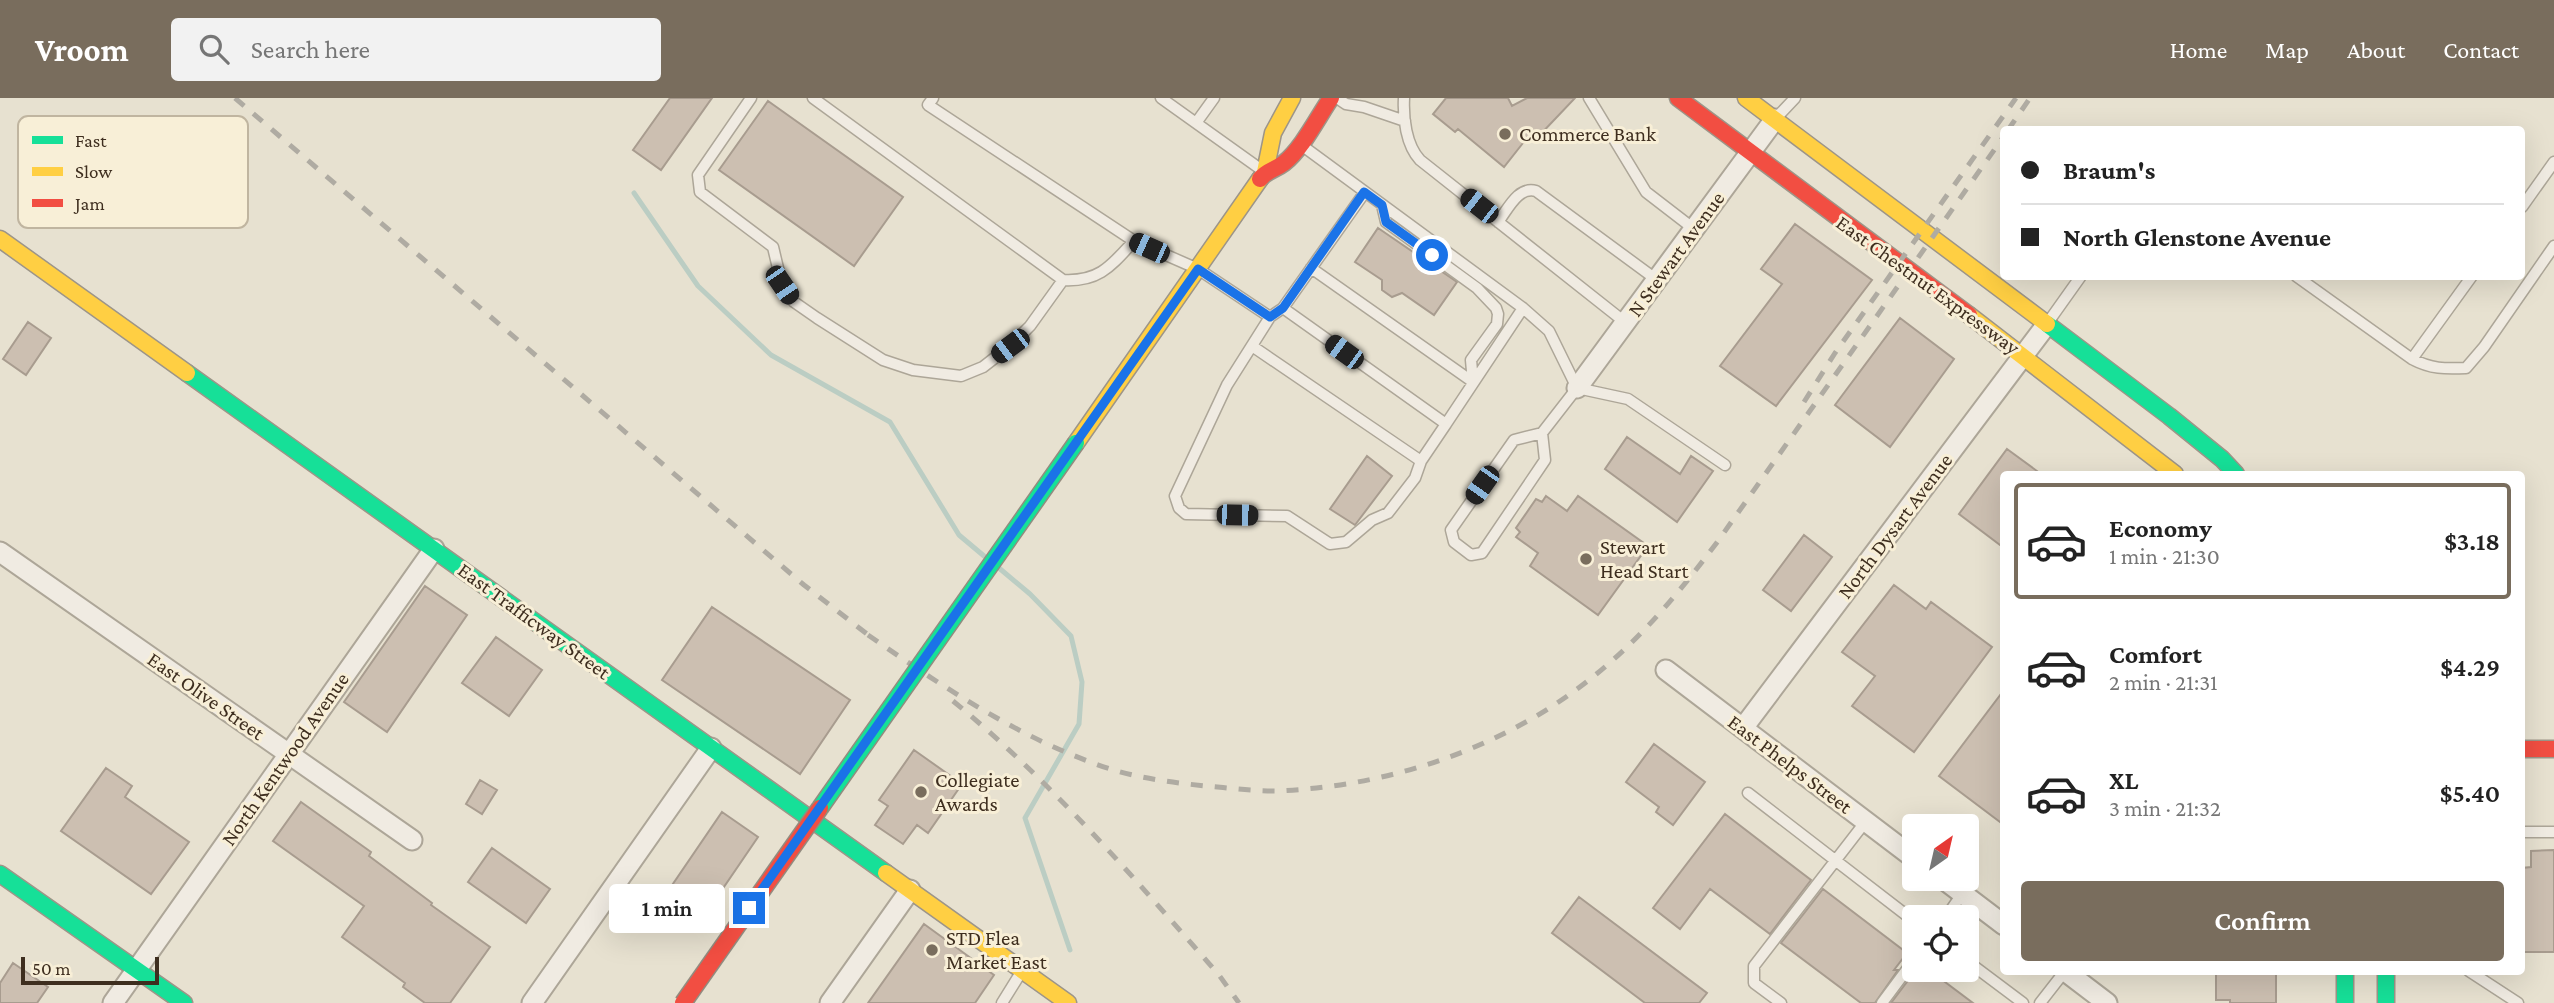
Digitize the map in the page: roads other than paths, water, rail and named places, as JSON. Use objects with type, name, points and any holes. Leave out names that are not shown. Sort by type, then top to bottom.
[{"type":"main road","points":[[683,1003],[1265,172],[1267,149],[1275,123],[1292,98]]},
{"type":"main road","name":"East Chestnut Expressway","points":[[1678,98],[2023,355],[2171,471]]},
{"type":"main road","name":"East Chestnut Expressway","points":[[1746,98],[2169,416],[2233,471]]},
{"type":"main road","points":[[1758,98],[1775,119]]},
{"type":"main road","points":[[1265,172],[1284,163],[1302,140],[1342,99]]},
{"type":"main road","name":"East Trafficway Street","points":[[0,239],[1068,1003]]},
{"type":"main road","points":[[2525,749],[2554,749]]},
{"type":"main road","points":[[0,874],[184,1003]]},
{"type":"main road","points":[[2345,975],[2345,1003]]},
{"type":"main road","points":[[2386,975],[2386,1003]]},
{"type":"street","name":"N Stewart Avenue","points":[[1577,388],[1775,119]]},
{"type":"street","name":"North Dysart Avenue","points":[[1743,728],[2047,324]]},
{"type":"street","name":"North Kentwood Avenue","points":[[113,1003],[434,549]]},
{"type":"street","name":"East Olive Street","points":[[0,552],[412,840]]},
{"type":"street","name":"East Phelps Street","points":[[1666,670],[1902,849]]},
{"type":"street","points":[[532,1003],[711,748]]},
{"type":"street","points":[[831,1003],[910,890]]},
{"type":"street","points":[[1958,891],[2000,922]]},
{"type":"street","points":[[2070,975],[2107,1003]]},
{"type":"lane","points":[[751,98],[698,175],[700,192],[773,247],[782,285],[793,302],[883,360],[913,370],[961,376],[983,367],[1030,326],[1063,280]]},
{"type":"lane","points":[[813,98],[1063,280],[1077,281],[1098,276],[1134,241]]},
{"type":"lane","points":[[918,98],[931,102],[1134,241],[1198,269],[1270,317]]},
{"type":"lane","points":[[1161,98],[1265,172]]},
{"type":"lane","points":[[1196,123],[1214,98]]},
{"type":"lane","points":[[1404,98],[1405,121],[1413,152],[1626,323]]},
{"type":"lane","points":[[1589,98],[1646,192],[1694,229]]},
{"type":"lane","points":[[1775,119],[1795,98]]},
{"type":"lane","points":[[1342,99],[1405,121]]},
{"type":"lane","points":[[1302,140],[1364,192],[1549,331],[1577,388]]},
{"type":"lane","points":[[2525,203],[2554,162]]},
{"type":"lane","points":[[1499,222],[1522,191],[1536,191],[1657,280]]},
{"type":"lane","points":[[1364,192],[1283,308],[1270,317],[1227,385],[1175,496],[1179,508],[1186,514],[1287,516],[1329,544],[1346,542],[1372,520],[1388,513],[1415,478],[1421,461],[1523,309]]},
{"type":"lane","points":[[1382,205],[1386,222],[1477,288],[1496,308],[1497,324],[1471,360],[1473,382]]},
{"type":"lane","points":[[2302,280],[2425,366],[2442,370],[2466,368],[2484,347],[2554,247]]},
{"type":"lane","points":[[1311,268],[1473,382]]},
{"type":"lane","points":[[2047,324],[2078,280]]},
{"type":"lane","points":[[2412,359],[2469,280]]},
{"type":"lane","points":[[1283,308],[1446,424]]},
{"type":"lane","points":[[1252,346],[1421,461]]},
{"type":"lane","points":[[1542,433],[1545,460],[1482,553],[1471,555],[1454,542],[1451,530],[1514,440],[1542,433],[1577,388]]},
{"type":"lane","points":[[1577,388],[1629,399],[1725,465]]},
{"type":"lane","points":[[1748,793],[1902,912]]},
{"type":"lane","points":[[1781,1003],[1755,983],[1754,966],[1866,821]]},
{"type":"lane","points":[[2525,832],[2554,832]]},
{"type":"lane","points":[[1954,905],[1962,894]]},
{"type":"lane","points":[[1002,1003],[1022,970]]},
{"type":"lane","points":[[1979,970],[2023,1003]]},
{"type":"lane","points":[[2040,1003],[2062,975]]},
{"type":"lane","points":[[2475,975],[2518,1003]]},
{"type":"lane","points":[[1882,1003],[1902,976]]},
{"type":"waterway","points":[[634,193],[698,286],[771,355],[890,422],[959,535],[984,556]]},
{"type":"waterway","points":[[999,568],[1030,594],[1071,636],[1082,682],[1079,724],[1025,818],[1070,950]]},
{"type":"railway","points":[[235,98],[804,585],[876,641]]},
{"type":"railway","points":[[1804,402],[1835,353],[2016,98]]},
{"type":"railway","points":[[2011,126],[2030,98]]},
{"type":"railway","points":[[868,635],[949,689],[1033,737],[1107,768],[1148,778],[1258,790],[1317,788],[1400,773],[1480,745],[1555,705],[1589,680],[1625,649],[1673,597],[1718,541],[2000,142]]},
{"type":"railway","points":[[953,701],[1025,764],[1092,832],[1219,975],[1239,1003]]},
{"type":"place","name":"Commerce Bank","points":[[1505,134]]},
{"type":"place","name":"Stewart Head Start","points":[[1586,559]]},
{"type":"place","name":"Collegiate Awards","points":[[921,792]]},
{"type":"place","name":"STD Flea Market East","points":[[932,950]]}]
